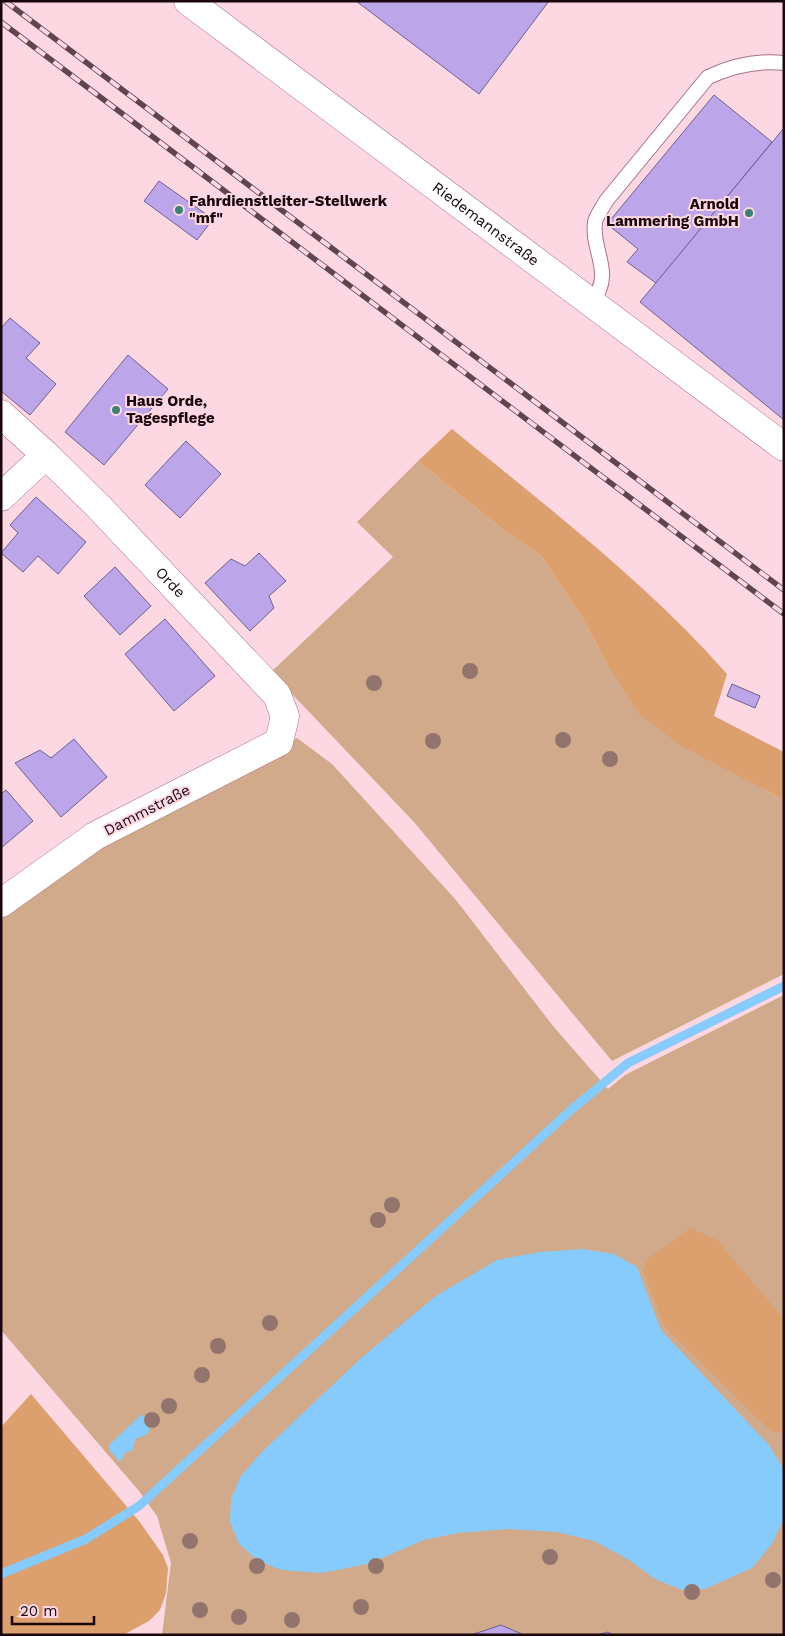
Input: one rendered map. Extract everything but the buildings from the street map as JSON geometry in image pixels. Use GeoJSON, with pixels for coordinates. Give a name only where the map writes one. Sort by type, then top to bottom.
{"type":"FeatureCollection","features":[{"type":"Feature","properties":{"kind":"street","name":"Riedemannstraße"},"geometry":{"type":"LineString","coordinates":[[188,1],[784,447]]}},
{"type":"Feature","properties":{"kind":"street","name":"Orde"},"geometry":{"type":"LineString","coordinates":[[1,414],[46,455],[277,695],[284,716]]}},
{"type":"Feature","properties":{"kind":"street"},"geometry":{"type":"LineString","coordinates":[[1,497],[46,455]]}},
{"type":"Feature","properties":{"kind":"street","name":"Dammstraße"},"geometry":{"type":"LineString","coordinates":[[1,904],[95,836],[278,742],[284,716]]}},
{"type":"Feature","properties":{"kind":"lane"},"geometry":{"type":"LineString","coordinates":[[592,302],[600,291],[603,276],[595,222],[606,201],[708,77],[724,69],[766,61],[784,63]]}},
{"type":"Feature","properties":{"kind":"shaded area"},"geometry":{"type":"Polygon","coordinates":[[[452,429],[559,516],[630,577],[664,608],[727,674],[714,716],[784,752],[784,800],[680,745],[638,713],[608,665],[580,614],[542,557],[496,524],[418,461],[452,429]]]}},
{"type":"Feature","properties":{"kind":"shaded area"},"geometry":{"type":"Polygon","coordinates":[[[418,461],[496,524],[542,557],[580,614],[608,665],[754,784],[784,800],[784,974],[612,1061],[414,822],[271,672],[393,557],[357,522],[418,461]]]}},
{"type":"Feature","properties":{"kind":"shaded area"},"geometry":{"type":"Polygon","coordinates":[[[297,738],[332,764],[456,900],[553,1026],[608,1089],[625,1075],[784,995],[784,1635],[162,1635],[171,1563],[157,1516],[139,1491],[1,1330],[1,919],[102,845],[297,738]]]}},
{"type":"Feature","properties":{"kind":"shaded area"},"geometry":{"type":"Polygon","coordinates":[[[690,1228],[717,1240],[784,1319],[784,1432],[772,1432],[665,1327],[643,1271],[648,1259],[690,1228]]]}},
{"type":"Feature","properties":{"kind":"shaded area"},"geometry":{"type":"Polygon","coordinates":[[[31,1394],[139,1521],[163,1555],[168,1568],[166,1593],[160,1610],[149,1621],[123,1635],[1,1635],[1,1427],[31,1394]]]}},
{"type":"Feature","properties":{"kind":"water"},"geometry":{"type":"Polygon","coordinates":[[[583,1249],[614,1254],[637,1267],[661,1330],[769,1445],[783,1468],[783,1521],[771,1545],[752,1568],[705,1589],[682,1590],[655,1579],[629,1560],[594,1541],[557,1532],[508,1529],[458,1533],[424,1540],[368,1564],[321,1573],[281,1570],[257,1560],[239,1544],[230,1522],[231,1500],[240,1477],[262,1452],[360,1359],[436,1296],[497,1260],[540,1252],[583,1249]]]}},
{"type":"Feature","properties":{"kind":"water"},"geometry":{"type":"Polygon","coordinates":[[[141,1415],[147,1417],[151,1425],[150,1430],[147,1434],[135,1440],[132,1451],[126,1452],[120,1462],[110,1451],[109,1445],[141,1415]]]}},
{"type":"Feature","properties":{"kind":"waterway"},"geometry":{"type":"LineString","coordinates":[[1,1574],[86,1539],[139,1506],[571,1110],[628,1063],[784,986]]}},
{"type":"Feature","properties":{"kind":"railway"},"geometry":{"type":"LineString","coordinates":[[5,1],[784,590]]}},
{"type":"Feature","properties":{"kind":"railway"},"geometry":{"type":"LineString","coordinates":[[1,22],[784,614]]}},
{"type":"Feature","properties":{"kind":"place","name":"Fahrdienstleiter-Stellwerk \"mf\""},"geometry":{"type":"Point","coordinates":[179,210]}},
{"type":"Feature","properties":{"kind":"place","name":"Arnold Lammering GmbH"},"geometry":{"type":"Point","coordinates":[749,213]}},
{"type":"Feature","properties":{"kind":"place","name":"Haus Orde, Tagespflege"},"geometry":{"type":"Point","coordinates":[116,410]}}]}
